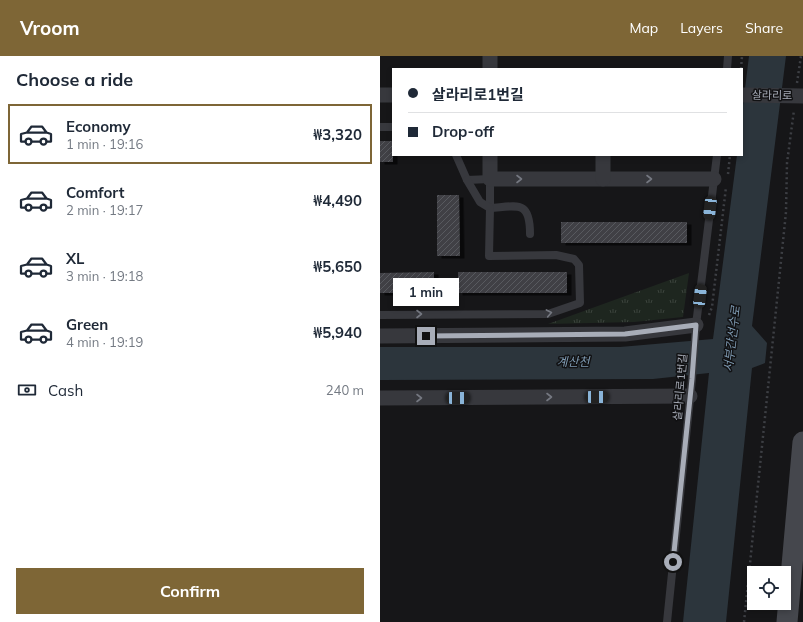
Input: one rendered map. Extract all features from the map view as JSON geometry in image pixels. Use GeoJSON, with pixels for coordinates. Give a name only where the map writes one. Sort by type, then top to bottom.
{"type":"FeatureCollection","features":[{"type":"Feature","properties":{"kind":"main road"},"geometry":{"type":"LineString","coordinates":[[787,622],[803,442]]}},
{"type":"Feature","properties":{"kind":"street"},"geometry":{"type":"LineString","coordinates":[[490,56],[490,68]]}},
{"type":"Feature","properties":{"kind":"street"},"geometry":{"type":"LineString","coordinates":[[380,95],[392,95]]}},
{"type":"Feature","properties":{"kind":"street","name":"살라리로"},"geometry":{"type":"LineString","coordinates":[[743,95],[796,96]]}},
{"type":"Feature","properties":{"kind":"street"},"geometry":{"type":"LineString","coordinates":[[490,156],[490,179],[723,181]]}},
{"type":"Feature","properties":{"kind":"street"},"geometry":{"type":"LineString","coordinates":[[602,179],[603,156]]}},
{"type":"Feature","properties":{"kind":"street"},"geometry":{"type":"LineString","coordinates":[[380,336],[625,334],[696,330]]}},
{"type":"Feature","properties":{"kind":"street"},"geometry":{"type":"LineString","coordinates":[[380,398],[690,396]]}},
{"type":"Feature","properties":{"kind":"lane"},"geometry":{"type":"LineString","coordinates":[[727,68],[728,56]]}},
{"type":"Feature","properties":{"kind":"lane"},"geometry":{"type":"LineString","coordinates":[[380,127],[392,127]]}},
{"type":"Feature","properties":{"kind":"lane"},"geometry":{"type":"LineString","coordinates":[[456,156],[467,180],[480,202],[490,208],[519,206],[526,211],[530,220],[530,234]]}},
{"type":"Feature","properties":{"kind":"lane","name":"살라리로1번길"},"geometry":{"type":"LineString","coordinates":[[667,622],[696,330],[723,181],[717,156]]}},
{"type":"Feature","properties":{"kind":"lane"},"geometry":{"type":"LineString","coordinates":[[380,315],[548,314],[580,303],[579,265],[574,259],[556,255],[489,256],[490,179],[467,180]]}},
{"type":"Feature","properties":{"kind":"path"},"geometry":{"type":"LineString","coordinates":[[741,68],[742,56]]}},
{"type":"Feature","properties":{"kind":"path"},"geometry":{"type":"LineString","coordinates":[[744,622],[786,212],[787,163],[801,56]]}},
{"type":"Feature","properties":{"kind":"path"},"geometry":{"type":"LineString","coordinates":[[696,330],[707,320],[712,307],[723,181],[730,156]]}},
{"type":"Feature","properties":{"kind":"green space"},"geometry":{"type":"Polygon","coordinates":[[[689,273],[683,317],[634,322],[548,324],[689,273]]]}},
{"type":"Feature","properties":{"kind":"water"},"geometry":{"type":"Polygon","coordinates":[[[749,56],[786,56],[752,326],[767,343],[765,363],[752,368],[726,622],[683,622],[709,373],[653,379],[380,380],[380,347],[620,347],[713,339],[737,156],[743,156],[743,105],[749,56]]]}},
{"type":"Feature","properties":{"kind":"building"},"geometry":{"type":"Polygon","coordinates":[[[380,141],[392,141],[393,162],[380,162],[380,141]]]}},
{"type":"Feature","properties":{"kind":"building"},"geometry":{"type":"Polygon","coordinates":[[[437,195],[459,195],[460,256],[437,256],[437,195]]]}},
{"type":"Feature","properties":{"kind":"building"},"geometry":{"type":"Polygon","coordinates":[[[561,222],[687,222],[687,243],[561,243],[561,222]]]}},
{"type":"Feature","properties":{"kind":"building"},"geometry":{"type":"Polygon","coordinates":[[[434,272],[434,293],[380,293],[380,273],[434,272]]]}},
{"type":"Feature","properties":{"kind":"building"},"geometry":{"type":"Polygon","coordinates":[[[458,272],[567,272],[567,293],[458,293],[458,272]]]}},
{"type":"Feature","properties":{"kind":"route"},"geometry":{"type":"LineString","coordinates":[[426,336],[625,334],[696,325],[692,379],[673,562]]}},
{"type":"Feature","properties":{"kind":"water label","name":"서부간선수로"},"geometry":{"type":"Point","coordinates":[732,339]}},
{"type":"Feature","properties":{"kind":"water label","name":"계산천"},"geometry":{"type":"Point","coordinates":[573,362]}}]}
